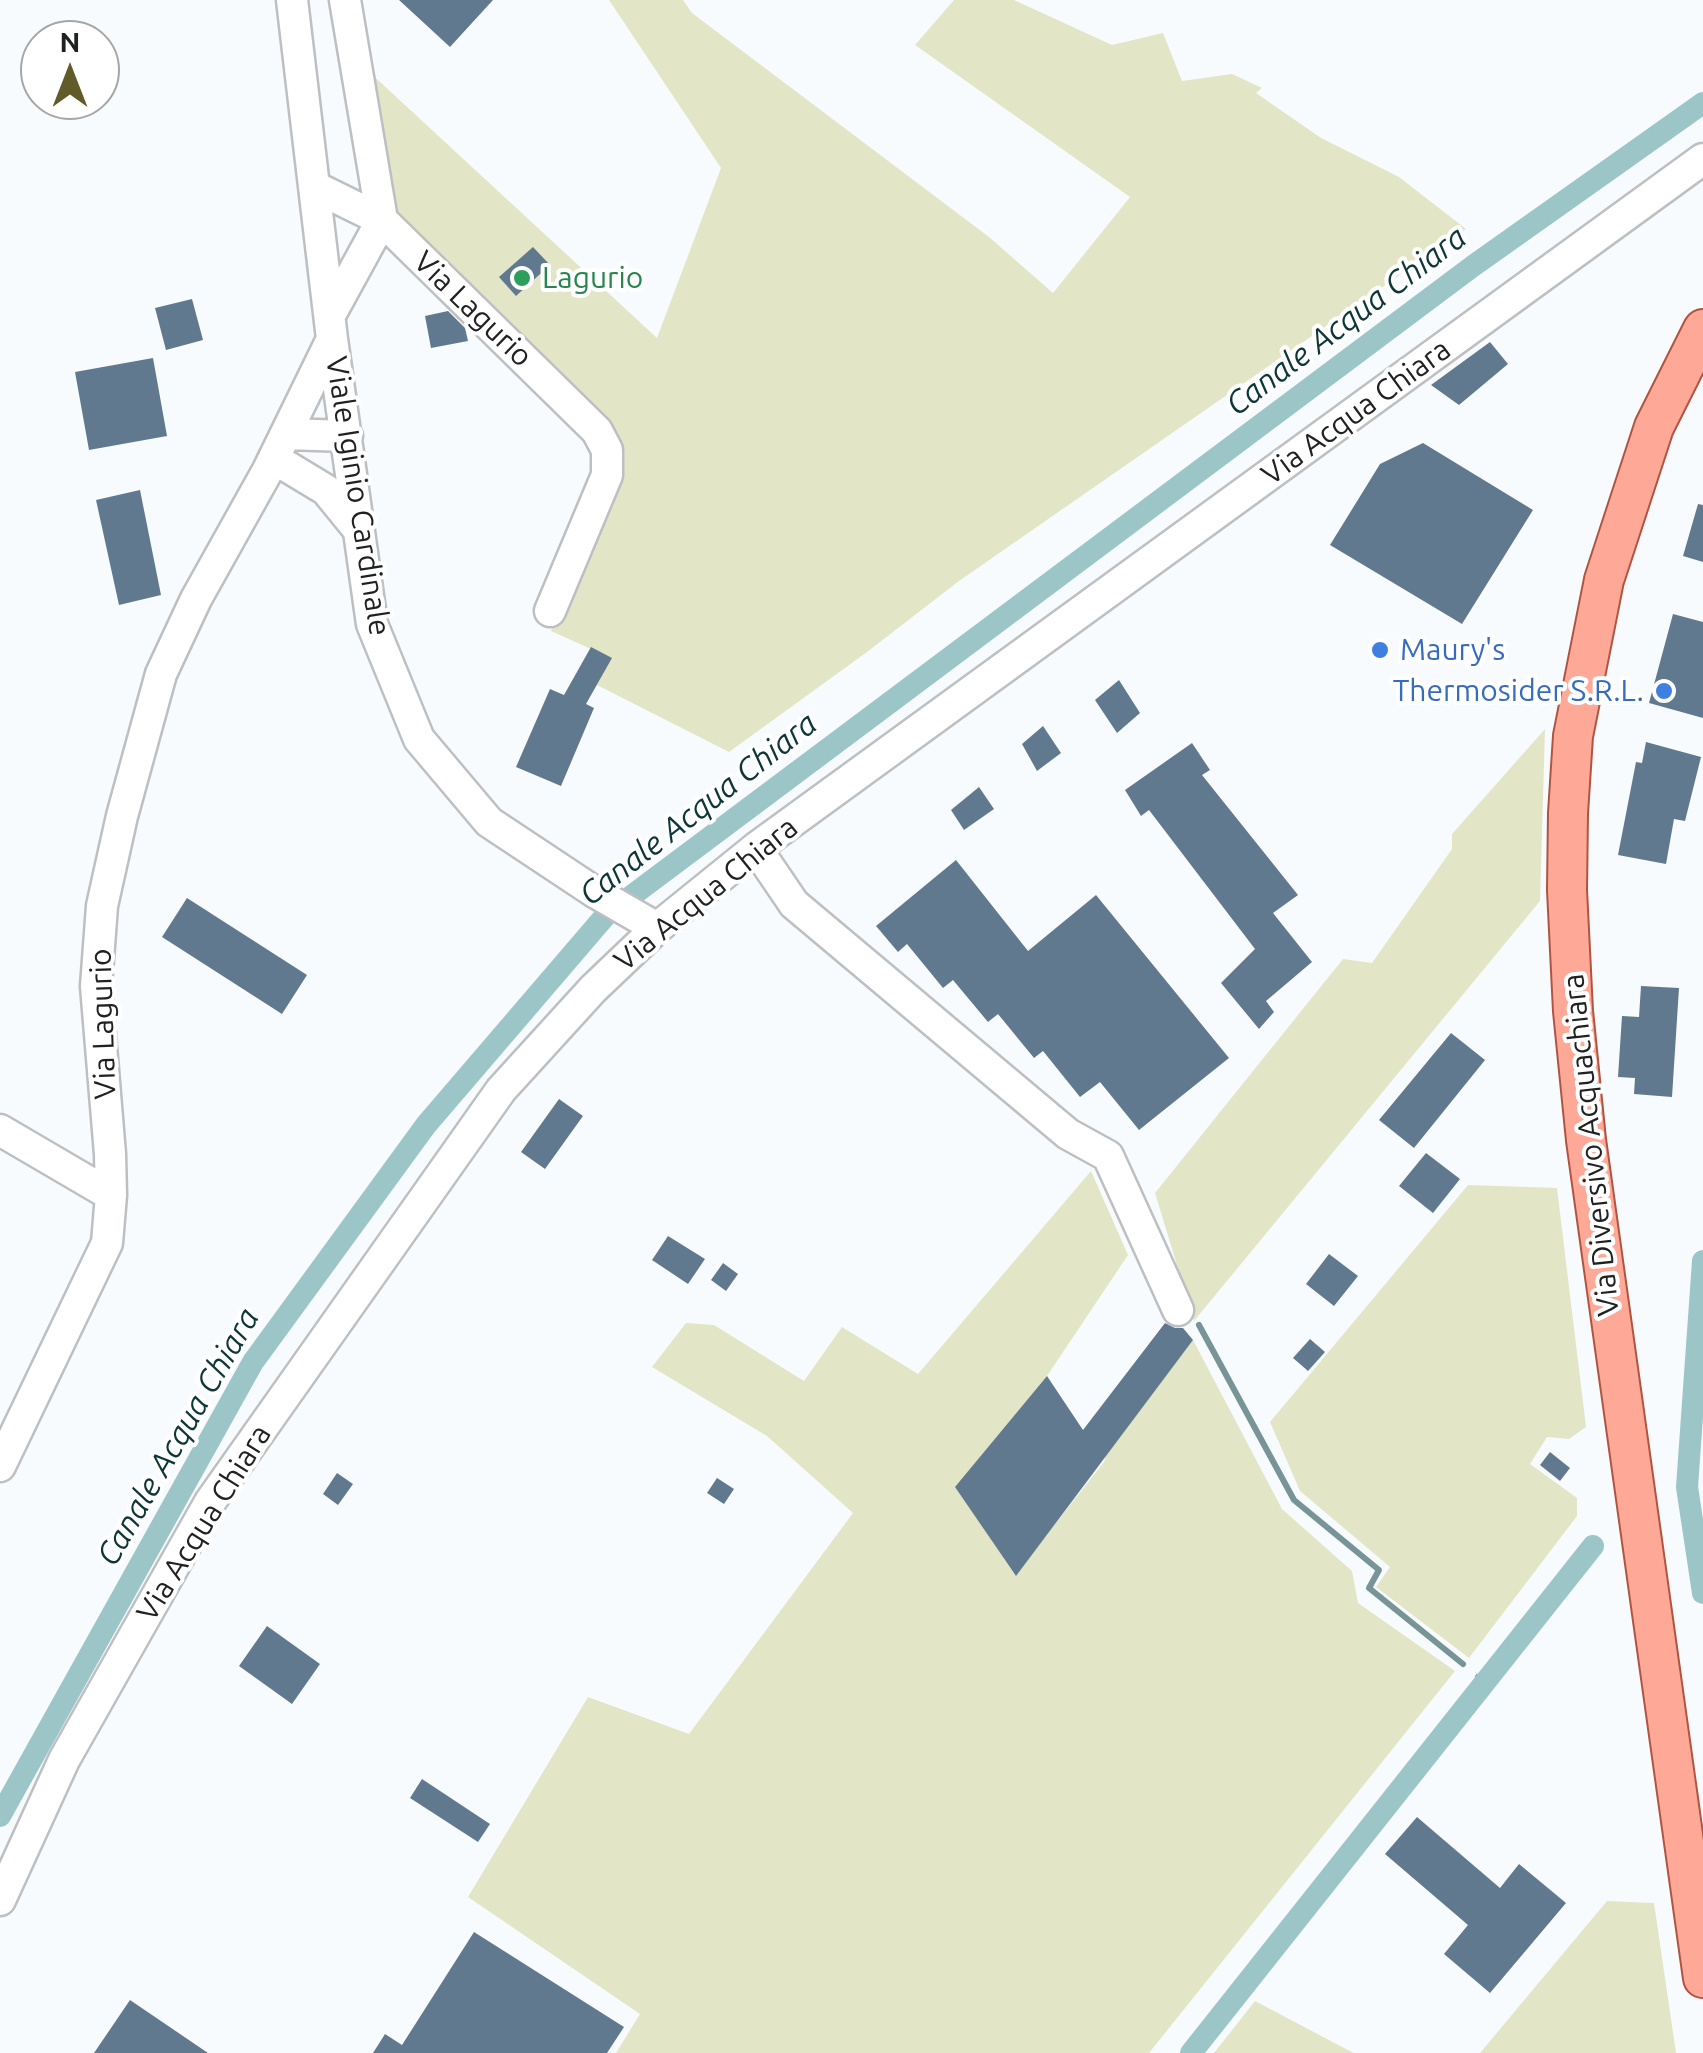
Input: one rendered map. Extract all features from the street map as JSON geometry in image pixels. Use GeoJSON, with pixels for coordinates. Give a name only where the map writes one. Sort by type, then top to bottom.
{"type":"FeatureCollection","features":[{"type":"Feature","properties":{"kind":"main road","name":"Via Diversivo Acquachiara"},"geometry":{"type":"LineString","coordinates":[[1703,329],[1654,427],[1604,580],[1573,736],[1567,890],[1572,1011],[1586,1140],[1703,1978]]}},
{"type":"Feature","properties":{"kind":"street","name":"Viale Iginio Cardinale"},"geometry":{"type":"LineString","coordinates":[[292,0],[372,624],[419,739],[489,822],[592,891],[648,923]]}},
{"type":"Feature","properties":{"kind":"street"},"geometry":{"type":"LineString","coordinates":[[344,0],[376,232]]}},
{"type":"Feature","properties":{"kind":"street","name":"Via Acqua Chiara"},"geometry":{"type":"LineString","coordinates":[[0,1900],[64,1760],[210,1502],[501,1090],[648,923],[1703,159]]}},
{"type":"Feature","properties":{"kind":"street","name":"Via Lagurio"},"geometry":{"type":"LineString","coordinates":[[315,186],[353,208],[597,431],[607,450],[606,475],[550,611]]}},
{"type":"Feature","properties":{"kind":"street"},"geometry":{"type":"LineString","coordinates":[[321,235],[353,208]]}},
{"type":"Feature","properties":{"kind":"street","name":"Via Lagurio"},"geometry":{"type":"LineString","coordinates":[[321,235],[376,232]]}},
{"type":"Feature","properties":{"kind":"street","name":"Via Lagurio"},"geometry":{"type":"LineString","coordinates":[[0,1466],[107,1244],[112,1195],[96,986],[102,906],[122,816],[162,674],[196,598],[278,468],[286,434],[376,232]]}},
{"type":"Feature","properties":{"kind":"street"},"geometry":{"type":"LineString","coordinates":[[286,434],[348,446]]}},
{"type":"Feature","properties":{"kind":"street"},"geometry":{"type":"LineString","coordinates":[[278,468],[348,446]]}},
{"type":"Feature","properties":{"kind":"street"},"geometry":{"type":"LineString","coordinates":[[278,468],[326,490],[357,528]]}},
{"type":"Feature","properties":{"kind":"street"},"geometry":{"type":"LineString","coordinates":[[756,848],[794,904],[1068,1134],[1108,1156],[1178,1310]]}},
{"type":"Feature","properties":{"kind":"street"},"geometry":{"type":"LineString","coordinates":[[0,1130],[112,1195]]}},
{"type":"Feature","properties":{"kind":"green space"},"geometry":{"type":"Polygon","coordinates":[[[609,0],[683,0],[692,13],[989,237],[1053,293],[1130,197],[915,45],[954,0],[1014,0],[1112,45],[1163,33],[1182,81],[1232,74],[1262,88],[1256,93],[1321,138],[1399,177],[1466,229],[959,581],[729,752],[597,685],[611,658],[551,631],[620,464],[392,218],[366,69],[657,338],[721,168],[609,0]]]}},
{"type":"Feature","properties":{"kind":"green space"},"geometry":{"type":"Polygon","coordinates":[[[1545,729],[1540,901],[1194,1321],[1155,1193],[1343,959],[1372,963],[1452,849],[1452,834],[1545,729]]]}},
{"type":"Feature","properties":{"kind":"green space"},"geometry":{"type":"Polygon","coordinates":[[[1091,1171],[1128,1255],[1047,1376],[956,1487],[1015,1575],[1193,1340],[1282,1509],[1352,1571],[1358,1603],[1455,1671],[1149,2053],[616,2053],[640,2014],[468,1897],[588,1697],[689,1734],[853,1513],[767,1436],[652,1367],[686,1323],[714,1325],[804,1381],[842,1327],[918,1374],[1091,1171]]]}},
{"type":"Feature","properties":{"kind":"green space"},"geometry":{"type":"Polygon","coordinates":[[[1468,1185],[1557,1188],[1586,1427],[1569,1439],[1547,1437],[1530,1464],[1577,1498],[1577,1516],[1469,1658],[1376,1587],[1390,1567],[1300,1491],[1270,1422],[1468,1185]]]}},
{"type":"Feature","properties":{"kind":"green space"},"geometry":{"type":"Polygon","coordinates":[[[1607,1901],[1654,1903],[1676,2053],[1480,2053],[1607,1901]]]}},
{"type":"Feature","properties":{"kind":"green space"},"geometry":{"type":"Polygon","coordinates":[[[1255,2001],[1346,2049],[1354,2053],[1214,2053],[1255,2001]]]}},
{"type":"Feature","properties":{"kind":"building"},"geometry":{"type":"Polygon","coordinates":[[[399,0],[493,0],[450,47],[399,0]]]}},
{"type":"Feature","properties":{"kind":"building"},"geometry":{"type":"Polygon","coordinates":[[[533,247],[550,265],[516,296],[499,277],[533,247]]]}},
{"type":"Feature","properties":{"kind":"building"},"geometry":{"type":"Polygon","coordinates":[[[192,299],[203,340],[166,350],[155,308],[192,299]]]}},
{"type":"Feature","properties":{"kind":"building"},"geometry":{"type":"Polygon","coordinates":[[[448,311],[465,328],[468,341],[431,348],[425,316],[448,311]]]}},
{"type":"Feature","properties":{"kind":"building"},"geometry":{"type":"Polygon","coordinates":[[[1490,342],[1508,364],[1459,405],[1431,385],[1490,342]]]}},
{"type":"Feature","properties":{"kind":"building"},"geometry":{"type":"Polygon","coordinates":[[[153,358],[167,436],[89,450],[75,372],[153,358]]]}},
{"type":"Feature","properties":{"kind":"building"},"geometry":{"type":"Polygon","coordinates":[[[1423,443],[1533,510],[1462,624],[1330,545],[1380,464],[1423,443]]]}},
{"type":"Feature","properties":{"kind":"building"},"geometry":{"type":"Polygon","coordinates":[[[140,490],[161,595],[119,605],[96,500],[140,490]]]}},
{"type":"Feature","properties":{"kind":"building"},"geometry":{"type":"Polygon","coordinates":[[[1698,504],[1703,505],[1703,562],[1683,556],[1698,504]]]}},
{"type":"Feature","properties":{"kind":"building"},"geometry":{"type":"Polygon","coordinates":[[[1673,614],[1703,622],[1703,718],[1649,703],[1673,614]]]}},
{"type":"Feature","properties":{"kind":"building"},"geometry":{"type":"Polygon","coordinates":[[[591,647],[612,658],[586,704],[594,708],[561,786],[516,767],[550,689],[564,695],[591,647]]]}},
{"type":"Feature","properties":{"kind":"building"},"geometry":{"type":"Polygon","coordinates":[[[1119,680],[1140,713],[1117,733],[1095,700],[1119,680]]]}},
{"type":"Feature","properties":{"kind":"building"},"geometry":{"type":"Polygon","coordinates":[[[1043,726],[1061,753],[1037,771],[1022,744],[1043,726]]]}},
{"type":"Feature","properties":{"kind":"building"},"geometry":{"type":"Polygon","coordinates":[[[1646,742],[1701,757],[1685,821],[1674,819],[1666,864],[1618,855],[1636,762],[1642,763],[1646,742]]]}},
{"type":"Feature","properties":{"kind":"building"},"geometry":{"type":"Polygon","coordinates":[[[1192,743],[1210,770],[1202,775],[1298,895],[1273,913],[1312,962],[1266,1001],[1274,1012],[1259,1029],[1221,983],[1255,949],[1149,810],[1141,816],[1125,790],[1192,743]]]}},
{"type":"Feature","properties":{"kind":"building"},"geometry":{"type":"Polygon","coordinates":[[[979,787],[994,809],[964,830],[951,810],[979,787]]]}},
{"type":"Feature","properties":{"kind":"building"},"geometry":{"type":"Polygon","coordinates":[[[956,860],[1028,951],[1096,895],[1229,1058],[1139,1130],[1100,1082],[1080,1097],[1043,1051],[1034,1058],[998,1014],[988,1022],[953,980],[943,988],[907,944],[898,952],[876,926],[956,860]]]}},
{"type":"Feature","properties":{"kind":"building"},"geometry":{"type":"Polygon","coordinates":[[[187,898],[307,975],[282,1014],[162,937],[187,898]]]}},
{"type":"Feature","properties":{"kind":"building"},"geometry":{"type":"Polygon","coordinates":[[[1641,986],[1679,988],[1672,1097],[1634,1094],[1635,1078],[1618,1077],[1622,1016],[1639,1017],[1641,986]]]}},
{"type":"Feature","properties":{"kind":"building"},"geometry":{"type":"Polygon","coordinates":[[[1451,1033],[1485,1060],[1414,1148],[1379,1120],[1451,1033]]]}},
{"type":"Feature","properties":{"kind":"building"},"geometry":{"type":"Polygon","coordinates":[[[559,1099],[583,1116],[545,1169],[521,1152],[559,1099]]]}},
{"type":"Feature","properties":{"kind":"building"},"geometry":{"type":"Polygon","coordinates":[[[1426,1153],[1460,1179],[1433,1213],[1399,1186],[1426,1153]]]}},
{"type":"Feature","properties":{"kind":"building"},"geometry":{"type":"Polygon","coordinates":[[[668,1236],[705,1259],[688,1284],[652,1260],[668,1236]]]}},
{"type":"Feature","properties":{"kind":"building"},"geometry":{"type":"Polygon","coordinates":[[[1329,1254],[1358,1276],[1334,1306],[1306,1284],[1329,1254]]]}},
{"type":"Feature","properties":{"kind":"building"},"geometry":{"type":"Polygon","coordinates":[[[723,1263],[738,1274],[726,1291],[711,1280],[723,1263]]]}},
{"type":"Feature","properties":{"kind":"building"},"geometry":{"type":"Polygon","coordinates":[[[1165,1323],[1183,1328],[1193,1340],[1016,1576],[955,1487],[1047,1376],[1083,1430],[1165,1323]]]}},
{"type":"Feature","properties":{"kind":"building"},"geometry":{"type":"Polygon","coordinates":[[[1310,1339],[1325,1352],[1308,1371],[1293,1358],[1310,1339]]]}},
{"type":"Feature","properties":{"kind":"building"},"geometry":{"type":"Polygon","coordinates":[[[1550,1452],[1570,1468],[1560,1481],[1540,1465],[1550,1452]]]}},
{"type":"Feature","properties":{"kind":"building"},"geometry":{"type":"Polygon","coordinates":[[[337,1473],[353,1484],[338,1505],[323,1494],[337,1473]]]}},
{"type":"Feature","properties":{"kind":"building"},"geometry":{"type":"Polygon","coordinates":[[[717,1478],[734,1489],[724,1504],[707,1493],[717,1478]]]}},
{"type":"Feature","properties":{"kind":"building"},"geometry":{"type":"Polygon","coordinates":[[[267,1626],[320,1664],[292,1704],[239,1666],[267,1626]]]}},
{"type":"Feature","properties":{"kind":"building"},"geometry":{"type":"Polygon","coordinates":[[[422,1779],[490,1824],[478,1842],[410,1798],[422,1779]]]}},
{"type":"Feature","properties":{"kind":"building"},"geometry":{"type":"Polygon","coordinates":[[[1417,1817],[1500,1888],[1519,1864],[1566,1903],[1490,1993],[1444,1954],[1468,1925],[1385,1854],[1417,1817]]]}},
{"type":"Feature","properties":{"kind":"building"},"geometry":{"type":"Polygon","coordinates":[[[474,1932],[624,2027],[607,2053],[373,2053],[385,2034],[402,2045],[474,1932]]]}},
{"type":"Feature","properties":{"kind":"building"},"geometry":{"type":"Polygon","coordinates":[[[130,2000],[208,2053],[94,2053],[130,2000]]]}},
{"type":"Feature","properties":{"kind":"waterway","name":"Canale Acqua Chiara"},"geometry":{"type":"LineString","coordinates":[[0,1816],[253,1362],[426,1125],[606,915],[1473,266],[1703,103]]}},
{"type":"Feature","properties":{"kind":"waterway"},"geometry":{"type":"LineString","coordinates":[[1703,1261],[1687,1487],[1703,1593]]}},
{"type":"Feature","properties":{"kind":"waterway"},"geometry":{"type":"LineString","coordinates":[[1199,1325],[1294,1500],[1379,1570],[1369,1588],[1463,1664]]}},
{"type":"Feature","properties":{"kind":"waterway"},"geometry":{"type":"LineString","coordinates":[[1191,2053],[1593,1546]]}},
{"type":"Feature","properties":{"kind":"waterway"},"geometry":{"type":"LineString","coordinates":[[1478,1677],[1485,1682]]}},
{"type":"Feature","properties":{"kind":"place","name":"Lagurio"},"geometry":{"type":"Point","coordinates":[522,278]}},
{"type":"Feature","properties":{"kind":"place","name":"Maury's"},"geometry":{"type":"Point","coordinates":[1380,650]}},
{"type":"Feature","properties":{"kind":"place","name":"Thermosider S.R.L."},"geometry":{"type":"Point","coordinates":[1664,691]}}]}
